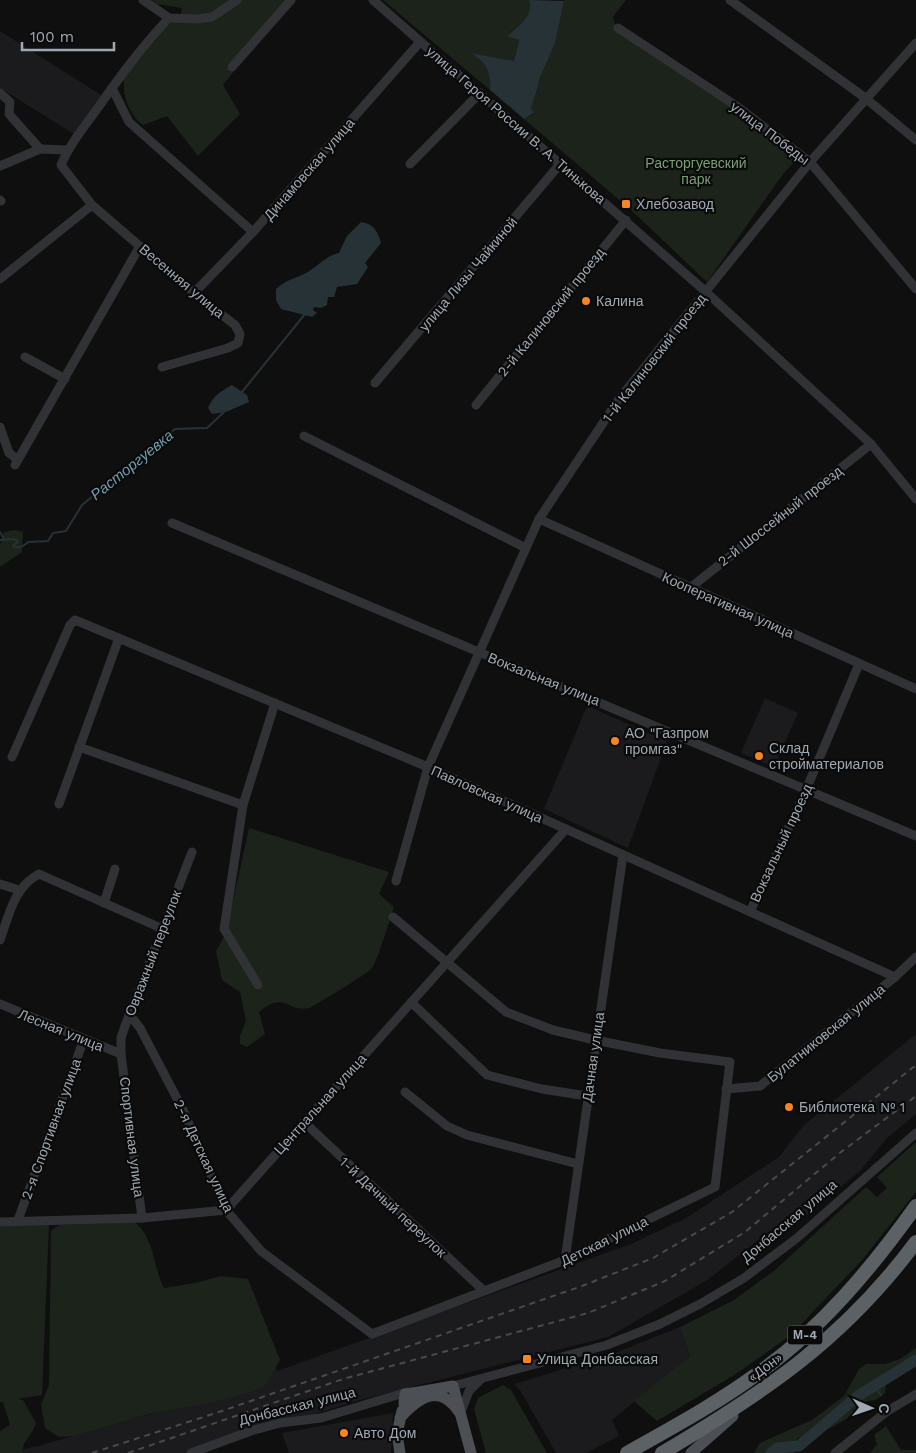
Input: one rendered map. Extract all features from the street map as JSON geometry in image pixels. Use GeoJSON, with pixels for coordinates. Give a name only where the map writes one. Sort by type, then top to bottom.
{"type":"FeatureCollection","features":[{"type":"Feature","properties":{"kind":"highway","name":"«Дон»"},"geometry":{"type":"LineString","coordinates":[[627,1453],[712,1404],[781,1356],[881,1256],[916,1206]]}},
{"type":"Feature","properties":{"kind":"highway","name":"«Дон»"},"geometry":{"type":"LineString","coordinates":[[662,1453],[764,1390],[833,1336],[868,1301],[916,1242]]}},
{"type":"Feature","properties":{"kind":"main road"},"geometry":{"type":"LineString","coordinates":[[400,1453],[397,1434],[400,1418],[409,1399],[432,1395],[449,1387],[461,1415],[471,1453]]}},
{"type":"Feature","properties":{"kind":"main road","name":"Донбасская улица"},"geometry":{"type":"LineString","coordinates":[[409,1399],[449,1387]]}},
{"type":"Feature","properties":{"kind":"main road"},"geometry":{"type":"LineString","coordinates":[[691,1453],[764,1390]]}},
{"type":"Feature","properties":{"kind":"main road"},"geometry":{"type":"LineString","coordinates":[[432,1395],[446,1397],[461,1415]]}},
{"type":"Feature","properties":{"kind":"street"},"geometry":{"type":"LineString","coordinates":[[143,0],[169,18],[198,19],[212,17],[237,0]]}},
{"type":"Feature","properties":{"kind":"street"},"geometry":{"type":"LineString","coordinates":[[232,67],[291,0]]}},
{"type":"Feature","properties":{"kind":"street","name":"улица Героя России В. А. Тинькова"},"geometry":{"type":"LineString","coordinates":[[373,0],[705,291],[871,444],[916,500]]}},
{"type":"Feature","properties":{"kind":"street"},"geometry":{"type":"LineString","coordinates":[[730,0],[867,100],[916,140]]}},
{"type":"Feature","properties":{"kind":"street"},"geometry":{"type":"LineString","coordinates":[[0,166],[40,149],[67,150],[153,34],[169,18]]}},
{"type":"Feature","properties":{"kind":"street","name":"улица Победы"},"geometry":{"type":"LineString","coordinates":[[618,28],[738,107],[810,162],[916,289]]}},
{"type":"Feature","properties":{"kind":"street","name":"Динамовская улица"},"geometry":{"type":"LineString","coordinates":[[194,293],[253,232],[420,42]]}},
{"type":"Feature","properties":{"kind":"street","name":"1-й Калиновский проезд"},"geometry":{"type":"LineString","coordinates":[[396,881],[428,767],[481,653],[539,519],[619,399],[810,162],[916,43]]}},
{"type":"Feature","properties":{"kind":"street"},"geometry":{"type":"LineString","coordinates":[[112,88],[129,122],[253,232]]}},
{"type":"Feature","properties":{"kind":"street"},"geometry":{"type":"LineString","coordinates":[[0,93],[10,102],[9,114],[40,149]]}},
{"type":"Feature","properties":{"kind":"street"},"geometry":{"type":"LineString","coordinates":[[410,164],[480,93]]}},
{"type":"Feature","properties":{"kind":"street","name":"Весенняя улица"},"geometry":{"type":"LineString","coordinates":[[67,150],[61,164],[92,205],[194,293],[235,325],[240,334],[238,342],[228,348],[162,367]]}},
{"type":"Feature","properties":{"kind":"street","name":"улица Лизы Чайкиной"},"geometry":{"type":"LineString","coordinates":[[375,383],[560,164]]}},
{"type":"Feature","properties":{"kind":"street"},"geometry":{"type":"LineString","coordinates":[[0,279],[92,205]]}},
{"type":"Feature","properties":{"kind":"street","name":"2-й Калиновский проезд"},"geometry":{"type":"LineString","coordinates":[[476,405],[626,220]]}},
{"type":"Feature","properties":{"kind":"street"},"geometry":{"type":"LineString","coordinates":[[0,427],[9,453],[16,462],[140,246]]}},
{"type":"Feature","properties":{"kind":"street"},"geometry":{"type":"LineString","coordinates":[[26,357],[65,379]]}},
{"type":"Feature","properties":{"kind":"street"},"geometry":{"type":"LineString","coordinates":[[304,436],[526,548]]}},
{"type":"Feature","properties":{"kind":"street","name":"2-й Шоссейный проезд"},"geometry":{"type":"LineString","coordinates":[[690,588],[871,444]]}},
{"type":"Feature","properties":{"kind":"street","name":"Кооперативная улица"},"geometry":{"type":"LineString","coordinates":[[539,519],[916,690]]}},
{"type":"Feature","properties":{"kind":"street","name":"Вокзальная улица"},"geometry":{"type":"LineString","coordinates":[[172,523],[916,836]]}},
{"type":"Feature","properties":{"kind":"street","name":"Павловская улица"},"geometry":{"type":"LineString","coordinates":[[12,757],[70,625],[75,620],[428,767],[896,977]]}},
{"type":"Feature","properties":{"kind":"street"},"geometry":{"type":"LineString","coordinates":[[59,804],[119,638]]}},
{"type":"Feature","properties":{"kind":"street","name":"Вокзальный проезд"},"geometry":{"type":"LineString","coordinates":[[750,912],[806,790],[860,664]]}},
{"type":"Feature","properties":{"kind":"street"},"geometry":{"type":"LineString","coordinates":[[258,986],[224,929],[243,805],[275,703]]}},
{"type":"Feature","properties":{"kind":"street"},"geometry":{"type":"LineString","coordinates":[[79,747],[243,805]]}},
{"type":"Feature","properties":{"kind":"street","name":"Центральная улица"},"geometry":{"type":"LineString","coordinates":[[226,1210],[566,829]]}},
{"type":"Feature","properties":{"kind":"street","name":"Овражный переулок"},"geometry":{"type":"LineString","coordinates":[[121,1055],[121,1038],[192,852]]}},
{"type":"Feature","properties":{"kind":"street","name":"Дачная улица"},"geometry":{"type":"LineString","coordinates":[[566,1260],[587,1096],[623,854]]}},
{"type":"Feature","properties":{"kind":"street"},"geometry":{"type":"LineString","coordinates":[[104,903],[116,869]]}},
{"type":"Feature","properties":{"kind":"street"},"geometry":{"type":"LineString","coordinates":[[0,940],[19,890],[26,881],[39,874],[163,929]]}},
{"type":"Feature","properties":{"kind":"street"},"geometry":{"type":"LineString","coordinates":[[0,884],[19,890]]}},
{"type":"Feature","properties":{"kind":"street"},"geometry":{"type":"LineString","coordinates":[[393,917],[506,1012],[553,1030],[595,1040]]}},
{"type":"Feature","properties":{"kind":"street","name":"Булатниковская улица"},"geometry":{"type":"LineString","coordinates":[[726,1089],[760,1086],[896,977],[914,959]]}},
{"type":"Feature","properties":{"kind":"street"},"geometry":{"type":"LineString","coordinates":[[411,1002],[487,1075],[542,1090],[587,1096]]}},
{"type":"Feature","properties":{"kind":"street","name":"Лесная улица"},"geometry":{"type":"LineString","coordinates":[[0,1004],[121,1055]]}},
{"type":"Feature","properties":{"kind":"street","name":"2-я Детская улица"},"geometry":{"type":"LineString","coordinates":[[130,1014],[140,1028],[184,1110],[226,1210],[261,1250],[372,1334]]}},
{"type":"Feature","properties":{"kind":"street","name":"2-я Спортивная улица"},"geometry":{"type":"LineString","coordinates":[[18,1220],[84,1039]]}},
{"type":"Feature","properties":{"kind":"street","name":"Детская улица"},"geometry":{"type":"LineString","coordinates":[[372,1334],[566,1260],[715,1187],[730,1062],[660,1053],[595,1040]]}},
{"type":"Feature","properties":{"kind":"street","name":"Спортивная улица"},"geometry":{"type":"LineString","coordinates":[[121,1055],[142,1218]]}},
{"type":"Feature","properties":{"kind":"street"},"geometry":{"type":"LineString","coordinates":[[405,1092],[447,1126],[467,1136],[578,1164]]}},
{"type":"Feature","properties":{"kind":"street","name":"1-й Дачный переулок"},"geometry":{"type":"LineString","coordinates":[[304,1122],[484,1291]]}},
{"type":"Feature","properties":{"kind":"street","name":"Донбасская улица"},"geometry":{"type":"LineString","coordinates":[[449,1387],[607,1345],[660,1324],[700,1304],[749,1274],[797,1238],[916,1133]]}},
{"type":"Feature","properties":{"kind":"street"},"geometry":{"type":"LineString","coordinates":[[0,1222],[142,1218],[226,1210]]}},
{"type":"Feature","properties":{"kind":"street"},"geometry":{"type":"LineString","coordinates":[[461,1415],[463,1402],[469,1391],[481,1379]]}},
{"type":"Feature","properties":{"kind":"street"},"geometry":{"type":"LineString","coordinates":[[835,1453],[886,1412],[916,1394]]}},
{"type":"Feature","properties":{"kind":"street","name":"Донбасская улица"},"geometry":{"type":"LineString","coordinates":[[192,1453],[251,1431],[280,1423],[321,1418],[382,1400],[409,1399]]}},
{"type":"Feature","properties":{"kind":"shaded area"},"geometry":{"type":"Polygon","coordinates":[[[529,0],[564,1],[555,43],[539,80],[531,108],[534,113],[524,119],[490,90],[490,78],[487,68],[471,53],[514,61],[519,40],[507,36],[527,16],[530,6],[529,0]]]}},
{"type":"Feature","properties":{"kind":"shaded area"},"geometry":{"type":"Polygon","coordinates":[[[0,31],[101,95],[74,134],[0,88],[0,31]]]}},
{"type":"Feature","properties":{"kind":"shaded area"},"geometry":{"type":"Polygon","coordinates":[[[361,222],[375,229],[381,243],[365,263],[368,267],[357,284],[337,287],[334,297],[328,297],[327,305],[321,308],[314,307],[313,310],[317,313],[312,317],[281,309],[276,300],[276,289],[287,281],[308,272],[330,256],[339,253],[347,236],[361,222]]]}},
{"type":"Feature","properties":{"kind":"shaded area"},"geometry":{"type":"Polygon","coordinates":[[[232,385],[247,395],[249,402],[226,412],[212,414],[208,408],[212,400],[232,385]]]}},
{"type":"Feature","properties":{"kind":"shaded area"},"geometry":{"type":"Polygon","coordinates":[[[765,698],[798,713],[774,767],[741,753],[765,698]]]}},
{"type":"Feature","properties":{"kind":"shaded area"},"geometry":{"type":"Polygon","coordinates":[[[587,706],[667,741],[628,848],[544,809],[587,706]]]}},
{"type":"Feature","properties":{"kind":"shaded area"},"geometry":{"type":"Polygon","coordinates":[[[916,1034],[916,1114],[886,1139],[861,1170],[807,1215],[801,1207],[706,1281],[608,1337],[360,1400],[188,1453],[7,1453],[42,1445],[156,1412],[273,1365],[277,1371],[631,1244],[686,1218],[779,1157],[803,1126],[916,1034]]]}},
{"type":"Feature","properties":{"kind":"shaded area"},"geometry":{"type":"Polygon","coordinates":[[[680,1327],[690,1356],[612,1420],[619,1436],[586,1453],[556,1453],[520,1390],[514,1384],[612,1354],[680,1327]]]}},
{"type":"Feature","properties":{"kind":"shaded area"},"geometry":{"type":"Polygon","coordinates":[[[393,1413],[391,1453],[289,1453],[282,1433],[393,1413]]]}},
{"type":"Feature","properties":{"kind":"green space"},"geometry":{"type":"Polygon","coordinates":[[[152,0],[290,0],[223,85],[240,114],[198,156],[167,116],[143,125],[137,120],[126,100],[124,81],[127,62],[144,44],[180,17],[182,8],[157,4],[152,0]]]}},
{"type":"Feature","properties":{"kind":"green space"},"geometry":{"type":"Polygon","coordinates":[[[383,0],[529,0],[530,6],[524,20],[507,35],[519,40],[514,61],[472,54],[487,69],[490,79],[490,90],[383,0]]]}},
{"type":"Feature","properties":{"kind":"green space","name":"Расторгуевский парк"},"geometry":{"type":"Polygon","coordinates":[[[564,0],[626,0],[613,17],[616,28],[759,125],[798,158],[783,174],[707,282],[631,210],[524,119],[534,114],[531,108],[539,80],[554,44],[564,0]]]}},
{"type":"Feature","properties":{"kind":"green space"},"geometry":{"type":"Polygon","coordinates":[[[14,530],[23,532],[22,552],[0,567],[0,545],[4,532],[14,530]]]}},
{"type":"Feature","properties":{"kind":"green space"},"geometry":{"type":"Polygon","coordinates":[[[249,828],[389,872],[379,894],[394,907],[380,950],[371,969],[309,1008],[296,1008],[281,1002],[268,1006],[259,1012],[265,1034],[247,1047],[240,1044],[240,1036],[246,1021],[240,992],[222,980],[216,951],[226,933],[249,828]]]}},
{"type":"Feature","properties":{"kind":"green space"},"geometry":{"type":"Polygon","coordinates":[[[916,1142],[916,1192],[863,1259],[791,1335],[736,1374],[657,1421],[634,1401],[690,1356],[680,1327],[734,1300],[775,1270],[866,1187],[877,1197],[887,1188],[877,1177],[916,1142]]]}},
{"type":"Feature","properties":{"kind":"green space"},"geometry":{"type":"Polygon","coordinates":[[[135,1222],[147,1237],[164,1288],[221,1276],[248,1279],[280,1360],[265,1386],[250,1392],[214,1402],[152,1413],[74,1436],[59,1437],[45,1428],[41,1405],[49,1385],[51,1231],[59,1225],[135,1222]]]}},
{"type":"Feature","properties":{"kind":"green space"},"geometry":{"type":"Polygon","coordinates":[[[0,1225],[49,1225],[42,1395],[17,1399],[23,1400],[36,1423],[24,1444],[22,1453],[0,1453],[0,1431],[10,1425],[3,1402],[0,1402],[0,1225]]]}},
{"type":"Feature","properties":{"kind":"green space"},"geometry":{"type":"Polygon","coordinates":[[[916,1348],[916,1366],[886,1384],[885,1393],[876,1400],[867,1401],[850,1417],[826,1430],[798,1438],[792,1450],[794,1453],[754,1453],[760,1443],[812,1420],[844,1396],[859,1369],[866,1364],[885,1364],[900,1359],[916,1348]]]}},
{"type":"Feature","properties":{"kind":"green space"},"geometry":{"type":"Polygon","coordinates":[[[503,1385],[511,1390],[547,1453],[486,1453],[474,1409],[478,1398],[503,1385]]]}},
{"type":"Feature","properties":{"kind":"green space"},"geometry":{"type":"Polygon","coordinates":[[[886,1426],[901,1450],[916,1450],[916,1453],[870,1453],[877,1444],[874,1435],[886,1426]]]}},
{"type":"Feature","properties":{"kind":"waterway","name":"Расторгуевка"},"geometry":{"type":"LineString","coordinates":[[242,392],[305,314]]}},
{"type":"Feature","properties":{"kind":"waterway","name":"Расторгуевка"},"geometry":{"type":"LineString","coordinates":[[0,540],[13,539],[18,541],[13,546],[19,547],[28,542],[48,541],[53,533],[66,531],[82,505],[175,429],[207,428],[224,412]]}},
{"type":"Feature","properties":{"kind":"waterway"},"geometry":{"type":"LineString","coordinates":[[0,532],[4,539]]}},
{"type":"Feature","properties":{"kind":"waterway"},"geometry":{"type":"LineString","coordinates":[[771,1453],[777,1448],[799,1446],[858,1396],[916,1360]]}},
{"type":"Feature","properties":{"kind":"waterway"},"geometry":{"type":"LineString","coordinates":[[874,1386],[881,1395]]}},
{"type":"Feature","properties":{"kind":"railway"},"geometry":{"type":"LineString","coordinates":[[92,1453],[222,1411],[582,1286],[653,1258],[732,1212],[916,1065]]}},
{"type":"Feature","properties":{"kind":"railway"},"geometry":{"type":"LineString","coordinates":[[128,1453],[343,1379],[588,1313],[665,1281],[745,1232],[841,1152],[916,1096]]}},
{"type":"Feature","properties":{"kind":"place","name":"Хлебозавод"},"geometry":{"type":"Point","coordinates":[626,204]}},
{"type":"Feature","properties":{"kind":"place","name":"Калина"},"geometry":{"type":"Point","coordinates":[586,301]}},
{"type":"Feature","properties":{"kind":"place","name":"АО \"Газпром промгаз\""},"geometry":{"type":"Point","coordinates":[615,741]}},
{"type":"Feature","properties":{"kind":"place","name":"Склад стройматериалов"},"geometry":{"type":"Point","coordinates":[759,756]}},
{"type":"Feature","properties":{"kind":"place","name":"Библиотека № 1"},"geometry":{"type":"Point","coordinates":[789,1107]}},
{"type":"Feature","properties":{"kind":"place","name":"Улица Донбасская"},"geometry":{"type":"Point","coordinates":[527,1359]}},
{"type":"Feature","properties":{"kind":"place","name":"Авто Дом"},"geometry":{"type":"Point","coordinates":[344,1433]}}]}
